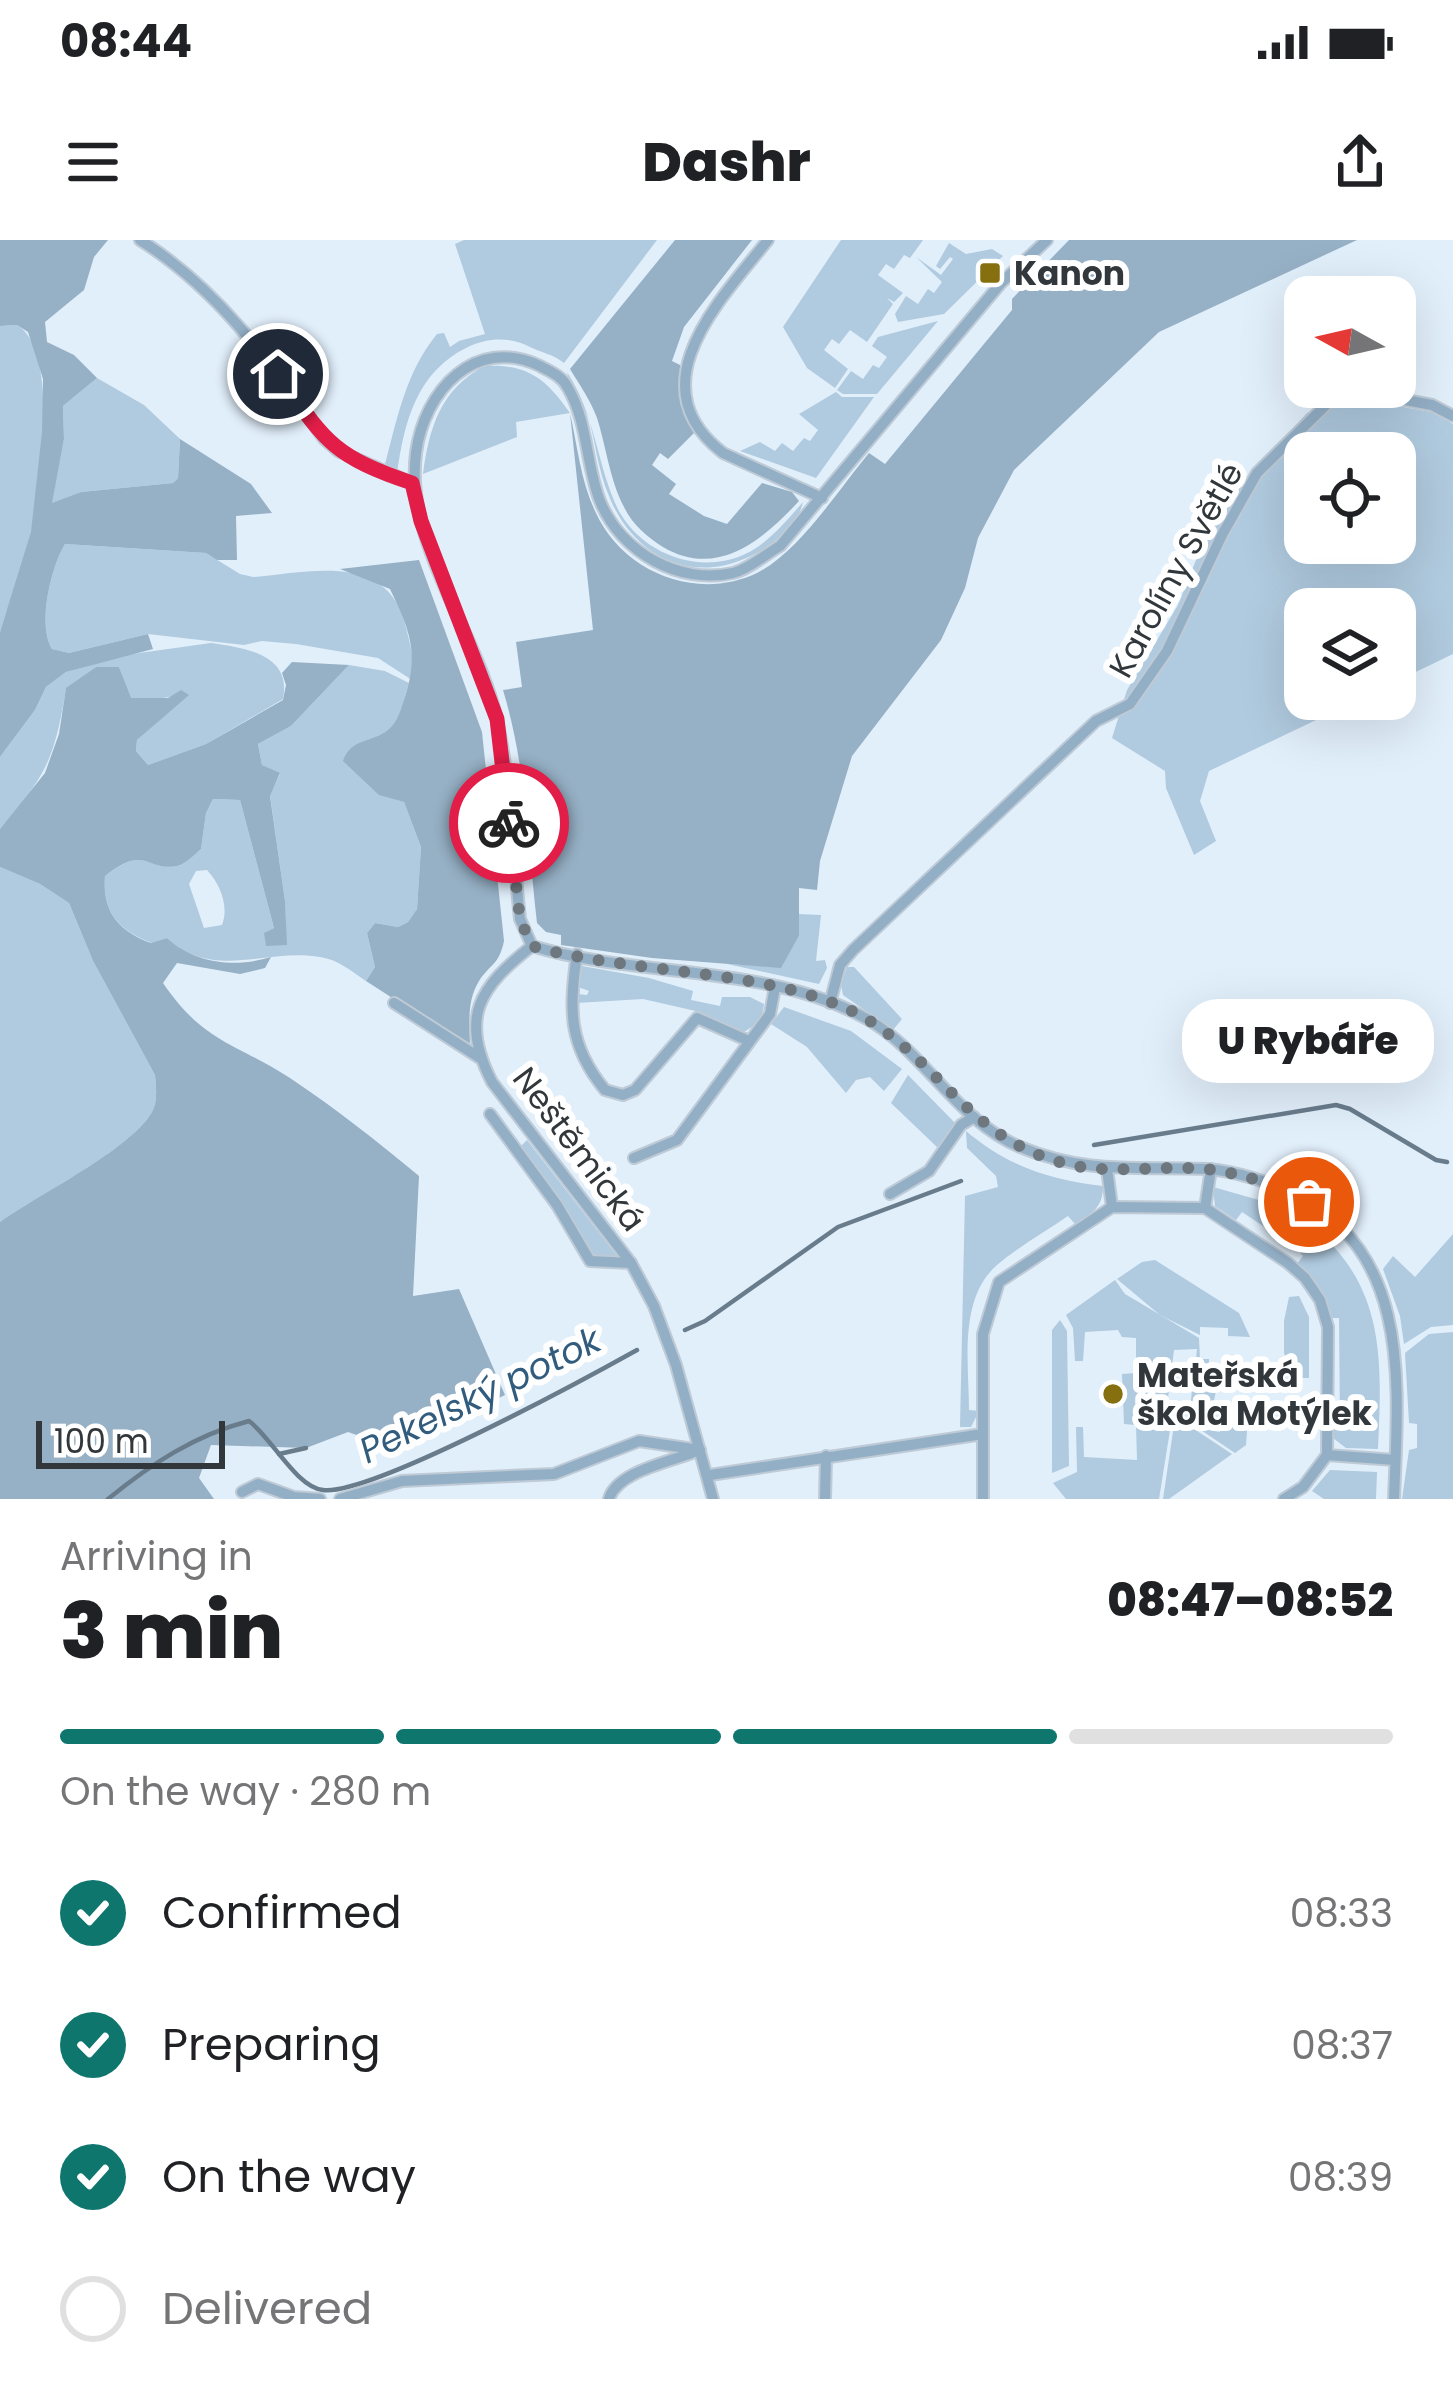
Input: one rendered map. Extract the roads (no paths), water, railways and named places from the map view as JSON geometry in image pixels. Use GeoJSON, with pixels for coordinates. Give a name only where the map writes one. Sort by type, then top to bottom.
{"type":"FeatureCollection","features":[{"type":"Feature","properties":{"kind":"street"},"geometry":{"type":"LineString","coordinates":[[140,240],[202,284],[242,327],[338,452],[412,483]]}},
{"type":"Feature","properties":{"kind":"street"},"geometry":{"type":"LineString","coordinates":[[768,240],[701,323],[689,350],[690,406],[712,444],[723,453],[823,498]]}},
{"type":"Feature","properties":{"kind":"street"},"geometry":{"type":"LineString","coordinates":[[1047,240],[1000,284],[780,546],[737,572],[694,576],[657,564],[616,530],[600,500],[589,448],[568,388],[556,374],[524,358],[487,357],[465,365],[432,398],[418,439],[412,483],[421,521],[497,719],[520,919],[532,946],[775,987],[869,1020],[974,1117],[1013,1144],[1061,1163],[1210,1169],[1266,1183],[1309,1202],[1337,1221],[1369,1258],[1384,1292],[1394,1348],[1394,1499]]}},
{"type":"Feature","properties":{"kind":"street","name":"Karolíny Světlé"},"geometry":{"type":"LineString","coordinates":[[830,1003],[840,964],[853,950],[1096,722],[1130,704],[1167,651],[1257,473],[1331,400],[1363,392],[1432,405],[1453,416]]}},
{"type":"Feature","properties":{"kind":"street","name":"Neštěmická"},"geometry":{"type":"LineString","coordinates":[[532,946],[484,989],[476,1015],[480,1058],[492,1082],[631,1263],[668,1338],[713,1499]]}},
{"type":"Feature","properties":{"kind":"street"},"geometry":{"type":"LineString","coordinates":[[577,954],[571,996],[574,1040],[605,1090],[623,1095],[635,1090],[697,1018],[749,1041]]}},
{"type":"Feature","properties":{"kind":"street"},"geometry":{"type":"LineString","coordinates":[[634,1159],[677,1140],[770,1014],[775,987]]}},
{"type":"Feature","properties":{"kind":"street"},"geometry":{"type":"LineString","coordinates":[[394,1003],[480,1058]]}},
{"type":"Feature","properties":{"kind":"street"},"geometry":{"type":"LineString","coordinates":[[490,1114],[557,1205],[590,1261],[631,1263]]}},
{"type":"Feature","properties":{"kind":"street"},"geometry":{"type":"LineString","coordinates":[[890,1194],[929,1171],[961,1125],[974,1117]]}},
{"type":"Feature","properties":{"kind":"street"},"geometry":{"type":"LineString","coordinates":[[1107,1168],[1112,1208]]}},
{"type":"Feature","properties":{"kind":"street"},"geometry":{"type":"LineString","coordinates":[[1205,1208],[1210,1169]]}},
{"type":"Feature","properties":{"kind":"street"},"geometry":{"type":"LineString","coordinates":[[983,1499],[983,1334],[999,1282],[1112,1208],[1205,1208],[1288,1263],[1320,1300],[1328,1327],[1327,1455],[1303,1486],[1284,1499]]}},
{"type":"Feature","properties":{"kind":"street"},"geometry":{"type":"LineString","coordinates":[[710,1475],[983,1434]]}},
{"type":"Feature","properties":{"kind":"street"},"geometry":{"type":"LineString","coordinates":[[340,1499],[402,1481],[554,1474],[639,1441],[700,1450]]}},
{"type":"Feature","properties":{"kind":"street"},"geometry":{"type":"LineString","coordinates":[[609,1499],[620,1481],[700,1450]]}},
{"type":"Feature","properties":{"kind":"street"},"geometry":{"type":"LineString","coordinates":[[1327,1455],[1395,1460]]}},
{"type":"Feature","properties":{"kind":"street"},"geometry":{"type":"LineString","coordinates":[[825,1499],[826,1456]]}},
{"type":"Feature","properties":{"kind":"street"},"geometry":{"type":"LineString","coordinates":[[242,1492],[258,1484],[294,1497],[320,1499]]}},
{"type":"Feature","properties":{"kind":"waterway","name":"Pekelský potok"},"geometry":{"type":"LineString","coordinates":[[1094,1145],[1336,1105],[1447,1162]]}},
{"type":"Feature","properties":{"kind":"waterway","name":"Pekelský potok"},"geometry":{"type":"LineString","coordinates":[[685,1330],[705,1321],[838,1227],[961,1181]]}},
{"type":"Feature","properties":{"kind":"waterway","name":"Pekelský potok"},"geometry":{"type":"LineString","coordinates":[[108,1499],[174,1452],[249,1421],[313,1487],[348,1487],[478,1433],[637,1350]]}},
{"type":"Feature","properties":{"kind":"waterway"},"geometry":{"type":"LineString","coordinates":[[279,1454],[306,1448]]}},
{"type":"Feature","properties":{"kind":"place","name":"Kanon"},"geometry":{"type":"Point","coordinates":[990,273]}},
{"type":"Feature","properties":{"kind":"place","name":"U Rybáře"},"geometry":{"type":"Point","coordinates":[1309,1202]}},
{"type":"Feature","properties":{"kind":"place","name":"Mateřská škola Motýlek"},"geometry":{"type":"Point","coordinates":[1113,1394]}}]}
